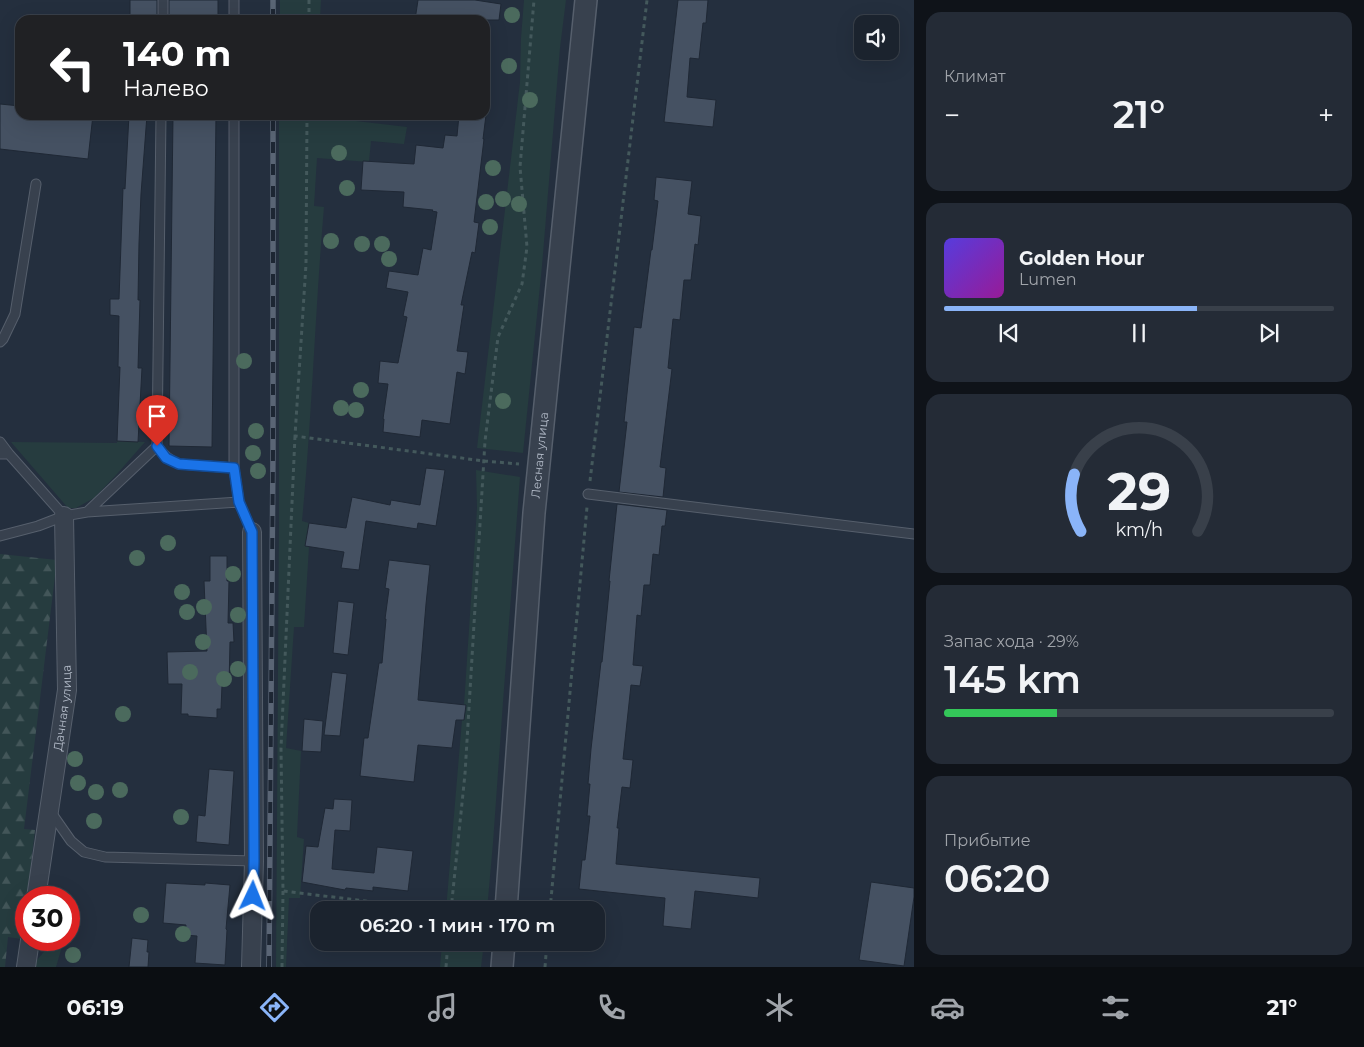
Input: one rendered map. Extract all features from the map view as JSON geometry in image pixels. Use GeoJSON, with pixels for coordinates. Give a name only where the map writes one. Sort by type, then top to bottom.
{"type":"FeatureCollection","features":[{"type":"Feature","properties":{"kind":"street","name":"Лесная улица"},"geometry":{"type":"LineString","coordinates":[[507,901],[539,466],[586,0]]}},
{"type":"Feature","properties":{"kind":"street","name":"Дачная улица"},"geometry":{"type":"LineString","coordinates":[[38,886],[67,690],[64,516]]}},
{"type":"Feature","properties":{"kind":"street"},"geometry":{"type":"LineString","coordinates":[[251,967],[254,861],[252,532]]}},
{"type":"Feature","properties":{"kind":"street"},"geometry":{"type":"LineString","coordinates":[[26,967],[28,951]]}},
{"type":"Feature","properties":{"kind":"street"},"geometry":{"type":"LineString","coordinates":[[502,967],[503,951]]}},
{"type":"Feature","properties":{"kind":"lane"},"geometry":{"type":"LineString","coordinates":[[163,0],[163,15]]}},
{"type":"Feature","properties":{"kind":"lane"},"geometry":{"type":"LineString","coordinates":[[234,0],[234,15]]}},
{"type":"Feature","properties":{"kind":"lane"},"geometry":{"type":"LineString","coordinates":[[161,120],[157,446],[166,458],[179,464],[234,468]]}},
{"type":"Feature","properties":{"kind":"lane"},"geometry":{"type":"LineString","coordinates":[[234,120],[234,468],[239,502],[252,532]]}},
{"type":"Feature","properties":{"kind":"lane"},"geometry":{"type":"LineString","coordinates":[[0,342],[15,314],[36,184]]}},
{"type":"Feature","properties":{"kind":"lane"},"geometry":{"type":"LineString","coordinates":[[0,442],[4,454],[64,516]]}},
{"type":"Feature","properties":{"kind":"lane"},"geometry":{"type":"LineString","coordinates":[[87,512],[157,446]]}},
{"type":"Feature","properties":{"kind":"lane"},"geometry":{"type":"LineString","coordinates":[[588,494],[914,534]]}},
{"type":"Feature","properties":{"kind":"lane"},"geometry":{"type":"LineString","coordinates":[[0,536],[38,526],[64,516],[87,512],[239,502]]}},
{"type":"Feature","properties":{"kind":"lane"},"geometry":{"type":"LineString","coordinates":[[48,809],[71,841],[84,852],[106,857],[254,861]]}},
{"type":"Feature","properties":{"kind":"path"},"geometry":{"type":"LineString","coordinates":[[309,0],[309,15]]}},
{"type":"Feature","properties":{"kind":"path"},"geometry":{"type":"LineString","coordinates":[[452,901],[464,774],[485,441],[498,337],[522,284],[527,247],[520,166],[534,0]]}},
{"type":"Feature","properties":{"kind":"path"},"geometry":{"type":"LineString","coordinates":[[551,901],[588,494],[646,0]]}},
{"type":"Feature","properties":{"kind":"path"},"geometry":{"type":"LineString","coordinates":[[282,967],[281,748],[295,436],[306,264],[307,120]]}},
{"type":"Feature","properties":{"kind":"path"},"geometry":{"type":"LineString","coordinates":[[295,436],[484,461],[539,466]]}},
{"type":"Feature","properties":{"kind":"path"},"geometry":{"type":"LineString","coordinates":[[282,891],[365,901]]}},
{"type":"Feature","properties":{"kind":"path"},"geometry":{"type":"LineString","coordinates":[[446,967],[447,951]]}},
{"type":"Feature","properties":{"kind":"path"},"geometry":{"type":"LineString","coordinates":[[545,967],[546,951]]}},
{"type":"Feature","properties":{"kind":"green space"},"geometry":{"type":"Polygon","coordinates":[[[280,0],[321,0],[320,15],[280,15],[280,0]]]}},
{"type":"Feature","properties":{"kind":"green space"},"geometry":{"type":"Polygon","coordinates":[[[524,0],[566,0],[523,453],[477,448],[520,82],[524,0]]]}},
{"type":"Feature","properties":{"kind":"green space"},"geometry":{"type":"Polygon","coordinates":[[[279,120],[348,120],[407,127],[404,144],[371,141],[369,162],[317,158],[314,206],[324,207],[302,521],[309,523],[305,546],[309,547],[304,627],[294,627],[286,748],[301,751],[297,837],[304,839],[300,898],[289,898],[286,967],[276,967],[279,120]]]}},
{"type":"Feature","properties":{"kind":"green space"},"geometry":{"type":"Polygon","coordinates":[[[117,441],[145,442],[94,498],[76,508],[68,508],[11,442],[117,443],[117,441]]]}},
{"type":"Feature","properties":{"kind":"green space"},"geometry":{"type":"Polygon","coordinates":[[[476,470],[520,477],[488,901],[447,901],[462,720],[464,720],[466,706],[464,705],[477,508],[476,470]]]}},
{"type":"Feature","properties":{"kind":"green space"},"geometry":{"type":"Polygon","coordinates":[[[0,554],[57,560],[24,829],[35,830],[28,886],[15,886],[15,938],[8,937],[5,967],[0,967],[0,554]]]}},
{"type":"Feature","properties":{"kind":"green space"},"geometry":{"type":"Polygon","coordinates":[[[45,951],[61,951],[56,967],[31,967],[45,951]]]}},
{"type":"Feature","properties":{"kind":"green space"},"geometry":{"type":"Polygon","coordinates":[[[441,951],[483,951],[481,967],[440,967],[441,951]]]}},
{"type":"Feature","properties":{"kind":"building"},"geometry":{"type":"Polygon","coordinates":[[[130,0],[157,0],[157,15],[130,15],[130,0]]]}},
{"type":"Feature","properties":{"kind":"building"},"geometry":{"type":"Polygon","coordinates":[[[169,0],[218,0],[218,15],[169,15],[169,0]]]}},
{"type":"Feature","properties":{"kind":"building"},"geometry":{"type":"Polygon","coordinates":[[[418,0],[475,0],[501,4],[499,20],[490,20],[490,15],[416,15],[418,0]]]}},
{"type":"Feature","properties":{"kind":"building"},"geometry":{"type":"Polygon","coordinates":[[[678,0],[708,0],[699,59],[690,58],[687,97],[716,100],[713,127],[664,122],[678,0]]]}},
{"type":"Feature","properties":{"kind":"building"},"geometry":{"type":"Polygon","coordinates":[[[0,104],[15,106],[15,120],[92,120],[88,159],[0,149],[0,104]]]}},
{"type":"Feature","properties":{"kind":"building"},"geometry":{"type":"Polygon","coordinates":[[[129,120],[147,120],[139,243],[138,368],[142,368],[138,442],[117,441],[120,367],[118,367],[119,316],[110,315],[110,299],[119,299],[123,188],[125,189],[129,120]]]}},
{"type":"Feature","properties":{"kind":"building"},"geometry":{"type":"Polygon","coordinates":[[[173,120],[216,120],[212,447],[169,446],[173,120]]]}},
{"type":"Feature","properties":{"kind":"building"},"geometry":{"type":"Polygon","coordinates":[[[459,120],[485,120],[474,222],[479,223],[475,253],[472,252],[461,305],[464,305],[457,351],[468,352],[465,374],[457,372],[450,424],[422,420],[420,437],[383,432],[388,384],[378,383],[380,361],[398,363],[407,317],[403,316],[408,292],[386,288],[389,271],[418,275],[423,248],[431,250],[437,212],[403,207],[404,192],[361,190],[363,161],[414,164],[416,145],[443,148],[445,135],[457,136],[459,120]]]}},
{"type":"Feature","properties":{"kind":"building"},"geometry":{"type":"Polygon","coordinates":[[[656,177],[692,181],[688,214],[701,216],[698,245],[695,244],[691,280],[684,280],[680,320],[673,319],[668,368],[672,369],[660,467],[666,468],[663,497],[619,492],[627,422],[624,422],[634,327],[641,328],[658,201],[654,200],[656,177]]]}},
{"type":"Feature","properties":{"kind":"building"},"geometry":{"type":"Polygon","coordinates":[[[426,468],[445,470],[436,526],[418,523],[417,529],[366,521],[359,570],[341,568],[344,552],[305,546],[309,523],[346,528],[352,497],[390,505],[391,500],[420,505],[426,468]]]}},
{"type":"Feature","properties":{"kind":"building"},"geometry":{"type":"Polygon","coordinates":[[[617,504],[667,510],[665,526],[662,526],[659,555],[653,554],[650,585],[644,585],[641,616],[637,615],[633,665],[643,666],[640,686],[631,685],[623,759],[633,760],[630,788],[622,787],[617,828],[619,828],[616,864],[760,878],[758,898],[695,891],[691,929],[663,926],[665,898],[579,889],[582,860],[585,860],[590,816],[587,816],[591,749],[602,662],[617,504]]]}},
{"type":"Feature","properties":{"kind":"building"},"geometry":{"type":"Polygon","coordinates":[[[210,556],[227,556],[227,581],[229,581],[228,623],[233,623],[234,642],[230,642],[229,686],[222,685],[221,709],[217,709],[217,718],[181,714],[182,684],[168,684],[167,652],[207,651],[204,581],[210,581],[210,556]]]}},
{"type":"Feature","properties":{"kind":"building"},"geometry":{"type":"Polygon","coordinates":[[[389,560],[430,565],[418,700],[466,705],[464,720],[456,720],[452,748],[418,745],[414,782],[360,776],[364,738],[368,738],[379,663],[382,663],[389,589],[385,588],[389,560]]]}},
{"type":"Feature","properties":{"kind":"building"},"geometry":{"type":"Polygon","coordinates":[[[338,601],[354,603],[348,655],[333,653],[338,601]]]}},
{"type":"Feature","properties":{"kind":"building"},"geometry":{"type":"Polygon","coordinates":[[[332,672],[347,674],[340,736],[324,735],[332,672]]]}},
{"type":"Feature","properties":{"kind":"building"},"geometry":{"type":"Polygon","coordinates":[[[304,719],[323,721],[321,752],[302,751],[304,719]]]}},
{"type":"Feature","properties":{"kind":"building"},"geometry":{"type":"Polygon","coordinates":[[[209,769],[234,771],[229,845],[196,842],[198,815],[205,816],[209,769]]]}},
{"type":"Feature","properties":{"kind":"building"},"geometry":{"type":"Polygon","coordinates":[[[334,799],[352,800],[350,831],[335,830],[332,869],[374,873],[377,847],[413,851],[408,891],[373,887],[373,891],[346,888],[345,890],[302,882],[306,846],[318,847],[325,808],[333,809],[334,799]]]}},
{"type":"Feature","properties":{"kind":"building"},"geometry":{"type":"Polygon","coordinates":[[[871,882],[914,888],[904,966],[859,960],[871,882]]]}},
{"type":"Feature","properties":{"kind":"building"},"geometry":{"type":"Polygon","coordinates":[[[166,883],[230,885],[225,965],[195,963],[197,936],[185,935],[186,925],[163,923],[166,883]]]}},
{"type":"Feature","properties":{"kind":"building"},"geometry":{"type":"Polygon","coordinates":[[[132,938],[148,940],[148,967],[129,967],[132,938]]]}},
{"type":"Feature","properties":{"kind":"railway"},"geometry":{"type":"LineString","coordinates":[[273,0],[273,15]]}},
{"type":"Feature","properties":{"kind":"railway"},"geometry":{"type":"LineString","coordinates":[[269,967],[273,450],[273,120]]}},
{"type":"Feature","properties":{"kind":"route"},"geometry":{"type":"LineString","coordinates":[[157,446],[166,458],[179,464],[234,468],[239,502],[252,532],[253,896]]}}]}
